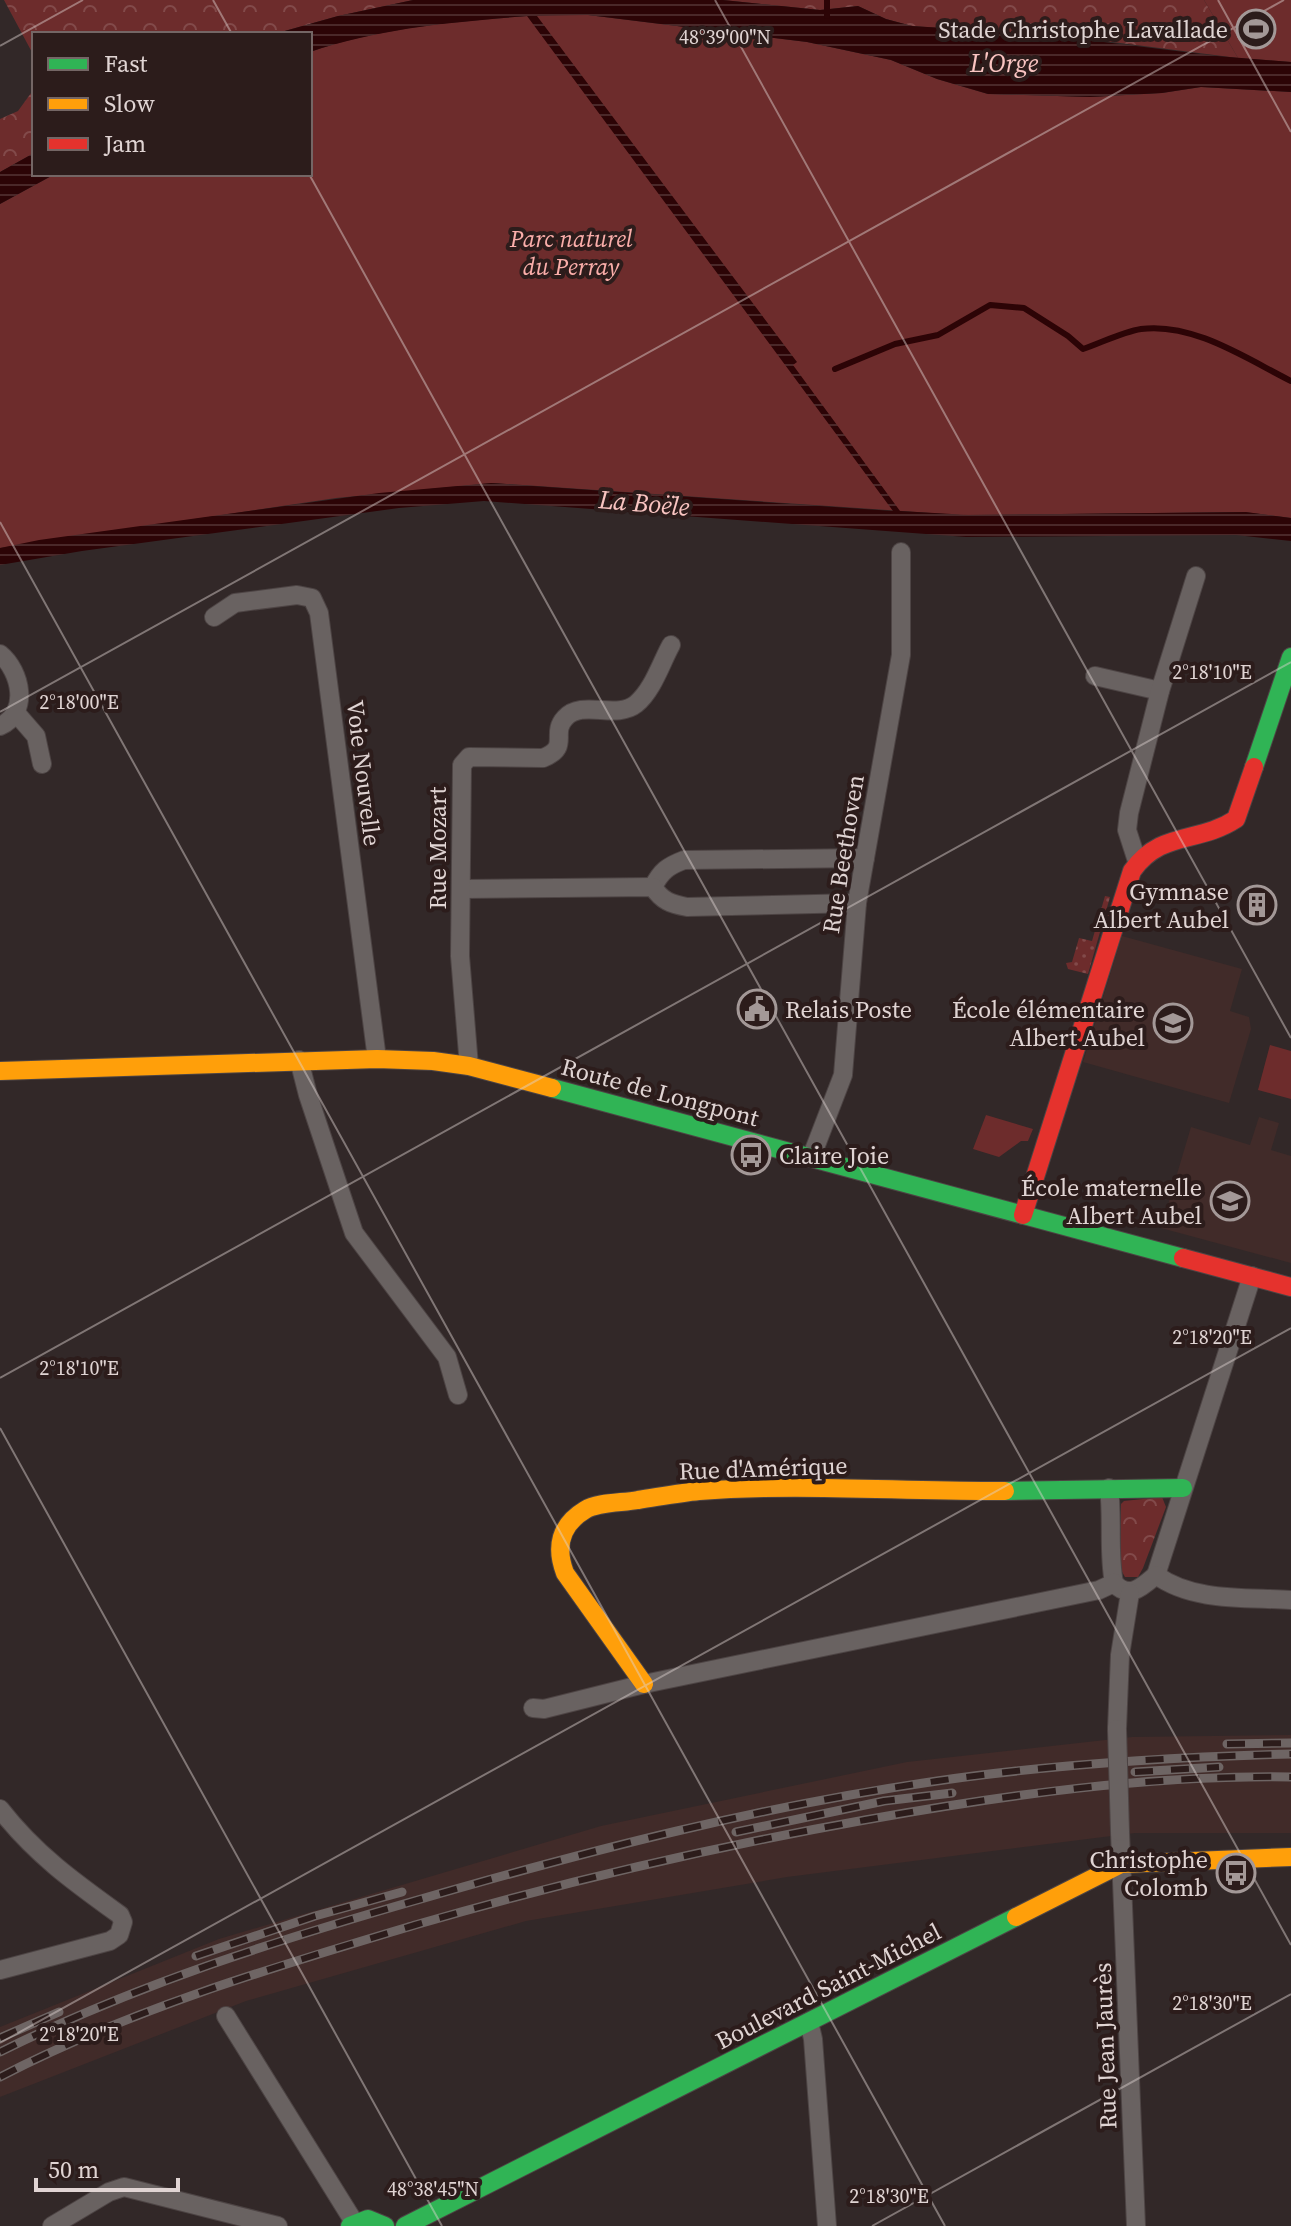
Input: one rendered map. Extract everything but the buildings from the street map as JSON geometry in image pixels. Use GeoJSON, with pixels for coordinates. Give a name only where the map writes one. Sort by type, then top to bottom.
{"type":"FeatureCollection","features":[{"type":"Feature","properties":{"kind":"street","name":"Rue Beethoven"},"geometry":{"type":"LineString","coordinates":[[811,1158],[843,1075],[857,903],[901,655],[901,552]]}},
{"type":"Feature","properties":{"kind":"street"},"geometry":{"type":"LineString","coordinates":[[1137,861],[1127,830],[1129,813],[1160,691],[1196,576]]}},
{"type":"Feature","properties":{"kind":"street","name":"Voie Nouvelle"},"geometry":{"type":"LineString","coordinates":[[214,617],[235,603],[297,595],[312,598],[319,613],[377,1059]]}},
{"type":"Feature","properties":{"kind":"street","name":"Rue Mozart"},"geometry":{"type":"LineString","coordinates":[[469,1066],[460,956],[462,765],[469,757],[543,758],[554,753],[560,745],[560,726],[566,716],[578,711],[623,711],[635,705],[646,693],[671,645]]}},
{"type":"Feature","properties":{"kind":"street"},"geometry":{"type":"LineString","coordinates":[[0,654],[16,673],[20,696],[16,713],[7,724],[0,726]]}},
{"type":"Feature","properties":{"kind":"street"},"geometry":{"type":"LineString","coordinates":[[1023,1215],[1137,861],[1176,838],[1227,827],[1236,819],[1289,670]]}},
{"type":"Feature","properties":{"kind":"street"},"geometry":{"type":"LineString","coordinates":[[1095,676],[1160,691]]}},
{"type":"Feature","properties":{"kind":"street"},"geometry":{"type":"LineString","coordinates":[[16,713],[36,736],[42,764]]}},
{"type":"Feature","properties":{"kind":"street"},"geometry":{"type":"LineString","coordinates":[[653,887],[659,874],[668,866],[684,860],[865,858]]}},
{"type":"Feature","properties":{"kind":"street"},"geometry":{"type":"LineString","coordinates":[[462,889],[653,887]]}},
{"type":"Feature","properties":{"kind":"street"},"geometry":{"type":"LineString","coordinates":[[653,887],[659,897],[670,904],[687,907],[857,903]]}},
{"type":"Feature","properties":{"kind":"street","name":"Route de Longpont"},"geometry":{"type":"LineString","coordinates":[[0,1071],[377,1059],[469,1066],[1291,1287]]}},
{"type":"Feature","properties":{"kind":"street"},"geometry":{"type":"LineString","coordinates":[[299,1060],[354,1233],[447,1357],[458,1395]]}},
{"type":"Feature","properties":{"kind":"street"},"geometry":{"type":"LineString","coordinates":[[1109,1488],[1113,1518],[1111,1567],[1114,1583],[1120,1590],[1130,1593],[1156,1575],[1252,1276]]}},
{"type":"Feature","properties":{"kind":"street","name":"Rue d'Amérique"},"geometry":{"type":"LineString","coordinates":[[644,1684],[558,1559],[557,1547],[562,1534],[577,1515],[588,1508],[698,1491],[1183,1488]]}},
{"type":"Feature","properties":{"kind":"street"},"geometry":{"type":"LineString","coordinates":[[1156,1575],[1183,1591],[1291,1600]]}},
{"type":"Feature","properties":{"kind":"street"},"geometry":{"type":"LineString","coordinates":[[539,1708],[1083,1593],[1114,1583]]}},
{"type":"Feature","properties":{"kind":"street","name":"Rue Jean Jaurès"},"geometry":{"type":"LineString","coordinates":[[1130,1593],[1120,1655],[1117,1729],[1136,2226]]}},
{"type":"Feature","properties":{"kind":"street"},"geometry":{"type":"LineString","coordinates":[[0,1809],[25,1840],[55,1867],[120,1915],[123,1922],[119,1935],[110,1941],[0,1970]]}},
{"type":"Feature","properties":{"kind":"street","name":"Boulevard Saint-Michel"},"geometry":{"type":"LineString","coordinates":[[405,2226],[1121,1864],[1291,1857]]}},
{"type":"Feature","properties":{"kind":"street"},"geometry":{"type":"LineString","coordinates":[[226,2016],[352,2224],[368,2219],[385,2226]]}},
{"type":"Feature","properties":{"kind":"street"},"geometry":{"type":"LineString","coordinates":[[809,2022],[813,2039],[827,2226]]}},
{"type":"Feature","properties":{"kind":"street"},"geometry":{"type":"LineString","coordinates":[[52,2226],[109,2192],[124,2187],[278,2226]]}},
{"type":"Feature","properties":{"kind":"shaded area","name":"École élémentaire Albert Aubel"},"geometry":{"type":"Polygon","coordinates":[[[1122,936],[1242,969],[1230,1011],[1249,1017],[1251,1029],[1229,1103],[1083,1062],[1122,936]]]}},
{"type":"Feature","properties":{"kind":"shaded area","name":"École maternelle Albert Aubel"},"geometry":{"type":"Polygon","coordinates":[[[1259,1117],[1279,1123],[1271,1150],[1291,1156],[1291,1263],[1161,1228],[1191,1127],[1250,1145],[1259,1117]]]}},
{"type":"Feature","properties":{"kind":"shaded area"},"geometry":{"type":"Polygon","coordinates":[[[1291,1735],[1291,1833],[1135,1833],[787,1877],[526,1921],[246,2001],[0,2097],[0,2027],[219,1939],[601,1826],[907,1762],[1132,1737],[1291,1735]]]}},
{"type":"Feature","properties":{"kind":"green space"},"geometry":{"type":"Polygon","coordinates":[[[4,0],[413,0],[281,32],[32,32],[32,52],[4,0]]]}},
{"type":"Feature","properties":{"kind":"green space"},"geometry":{"type":"Polygon","coordinates":[[[723,0],[1204,0],[1238,58],[1081,38],[912,26],[886,19],[858,6],[820,10],[723,0]]]}},
{"type":"Feature","properties":{"kind":"green space","name":"Stade Christophe Lavallade"},"geometry":{"type":"Polygon","coordinates":[[[1204,0],[1291,0],[1291,62],[1238,58],[1204,0]]]}},
{"type":"Feature","properties":{"kind":"green space","name":"Parc naturel du Perray"},"geometry":{"type":"Polygon","coordinates":[[[541,15],[588,15],[807,42],[891,60],[937,79],[988,94],[1090,97],[1162,93],[1201,87],[1291,92],[1291,518],[1244,512],[960,515],[493,483],[336,498],[0,548],[0,204],[51,176],[312,176],[312,51],[366,36],[453,22],[541,15]]]}},
{"type":"Feature","properties":{"kind":"green space"},"geometry":{"type":"Polygon","coordinates":[[[32,92],[32,154],[0,172],[0,119],[18,111],[32,92]]]}},
{"type":"Feature","properties":{"kind":"green space"},"geometry":{"type":"Polygon","coordinates":[[[1105,896],[1110,897],[1088,974],[1068,969],[1066,963],[1072,962],[1079,938],[1092,941],[1105,896]]]}},
{"type":"Feature","properties":{"kind":"green space"},"geometry":{"type":"Polygon","coordinates":[[[1270,1045],[1291,1051],[1291,1099],[1258,1090],[1270,1045]]]}},
{"type":"Feature","properties":{"kind":"green space"},"geometry":{"type":"Polygon","coordinates":[[[986,1115],[1033,1129],[1028,1141],[1021,1141],[999,1157],[973,1149],[986,1115]]]}},
{"type":"Feature","properties":{"kind":"green space"},"geometry":{"type":"Polygon","coordinates":[[[1162,1497],[1166,1507],[1143,1568],[1138,1577],[1125,1577],[1120,1568],[1121,1504],[1124,1501],[1162,1497]]]}},
{"type":"Feature","properties":{"kind":"water"},"geometry":{"type":"Polygon","coordinates":[[[413,0],[723,0],[820,10],[858,6],[886,19],[912,26],[1039,34],[1291,62],[1291,92],[1201,87],[1162,93],[1090,97],[988,94],[937,79],[891,60],[807,42],[588,15],[537,16],[797,362],[793,365],[900,511],[969,515],[1246,512],[1291,518],[1291,541],[1236,535],[966,537],[484,501],[399,508],[0,565],[0,548],[39,540],[379,493],[491,483],[893,511],[527,16],[390,32],[312,51],[312,32],[281,32],[413,0]]]}},
{"type":"Feature","properties":{"kind":"water"},"geometry":{"type":"Polygon","coordinates":[[[32,154],[32,176],[51,176],[0,204],[0,172],[32,154]]]}},
{"type":"Feature","properties":{"kind":"waterway"},"geometry":{"type":"LineString","coordinates":[[827,0],[827,16]]}},
{"type":"Feature","properties":{"kind":"waterway"},"geometry":{"type":"LineString","coordinates":[[835,369],[895,344],[938,335],[990,305],[1024,308],[1083,349],[1141,329],[1180,331],[1219,344],[1291,381]]}},
{"type":"Feature","properties":{"kind":"railway"},"geometry":{"type":"LineString","coordinates":[[1227,1744],[1291,1743]]}},
{"type":"Feature","properties":{"kind":"railway"},"geometry":{"type":"LineString","coordinates":[[0,2052],[102,2006],[260,1948],[485,1881],[677,1831],[806,1803],[981,1775],[1114,1762],[1291,1754]]}},
{"type":"Feature","properties":{"kind":"railway"},"geometry":{"type":"LineString","coordinates":[[1135,1772],[1219,1767]]}},
{"type":"Feature","properties":{"kind":"railway"},"geometry":{"type":"LineString","coordinates":[[0,2077],[100,2030],[204,1991],[471,1909],[638,1866],[808,1830],[1023,1795],[1184,1779],[1291,1777]]}},
{"type":"Feature","properties":{"kind":"railway"},"geometry":{"type":"LineString","coordinates":[[736,1832],[884,1801],[952,1793]]}},
{"type":"Feature","properties":{"kind":"railway"},"geometry":{"type":"LineString","coordinates":[[196,1956],[315,1916],[402,1892]]}},
{"type":"Feature","properties":{"kind":"railway"},"geometry":{"type":"LineString","coordinates":[[0,2038],[59,2012]]}},
{"type":"Feature","properties":{"kind":"traffic: fast"},"geometry":{"type":"LineString","coordinates":[[1254,767],[1291,657]]}},
{"type":"Feature","properties":{"kind":"traffic: fast"},"geometry":{"type":"LineString","coordinates":[[552,1088],[1183,1258]]}},
{"type":"Feature","properties":{"kind":"traffic: fast"},"geometry":{"type":"LineString","coordinates":[[1005,1491],[1183,1488]]}},
{"type":"Feature","properties":{"kind":"traffic: fast"},"geometry":{"type":"LineString","coordinates":[[405,2226],[1016,1917]]}},
{"type":"Feature","properties":{"kind":"traffic: fast"},"geometry":{"type":"LineString","coordinates":[[350,2226],[368,2219],[385,2226]]}},
{"type":"Feature","properties":{"kind":"traffic: slow"},"geometry":{"type":"LineString","coordinates":[[0,1071],[377,1059],[469,1066],[552,1088]]}},
{"type":"Feature","properties":{"kind":"traffic: slow"},"geometry":{"type":"LineString","coordinates":[[644,1684],[565,1573],[560,1554],[562,1537],[570,1523],[590,1507],[699,1491],[737,1489],[1005,1491]]}},
{"type":"Feature","properties":{"kind":"traffic: slow"},"geometry":{"type":"LineString","coordinates":[[1016,1917],[1121,1864],[1291,1857]]}},
{"type":"Feature","properties":{"kind":"traffic: jam"},"geometry":{"type":"LineString","coordinates":[[1023,1215],[1132,871],[1155,849],[1222,827],[1236,819],[1254,767]]}},
{"type":"Feature","properties":{"kind":"traffic: jam"},"geometry":{"type":"LineString","coordinates":[[1183,1258],[1291,1287]]}},
{"type":"Feature","properties":{"kind":"place","name":"Stade Christophe Lavallade"},"geometry":{"type":"Point","coordinates":[1256,29]}},
{"type":"Feature","properties":{"kind":"place","name":"Gymnase Albert Aubel"},"geometry":{"type":"Point","coordinates":[1257,905]}},
{"type":"Feature","properties":{"kind":"place","name":"Relais Poste"},"geometry":{"type":"Point","coordinates":[757,1009]}},
{"type":"Feature","properties":{"kind":"place","name":"École élémentaire Albert Aubel"},"geometry":{"type":"Point","coordinates":[1173,1023]}},
{"type":"Feature","properties":{"kind":"place","name":"Claire Joie"},"geometry":{"type":"Point","coordinates":[751,1155]}},
{"type":"Feature","properties":{"kind":"place","name":"École maternelle Albert Aubel"},"geometry":{"type":"Point","coordinates":[1230,1201]}},
{"type":"Feature","properties":{"kind":"place","name":"Christophe Colomb"},"geometry":{"type":"Point","coordinates":[1236,1873]}},
{"type":"Feature","properties":{"kind":"water label","name":"L'Orge"},"geometry":{"type":"Point","coordinates":[1004,63]}},
{"type":"Feature","properties":{"kind":"water label","name":"La Boële"},"geometry":{"type":"Point","coordinates":[644,503]}}]}
